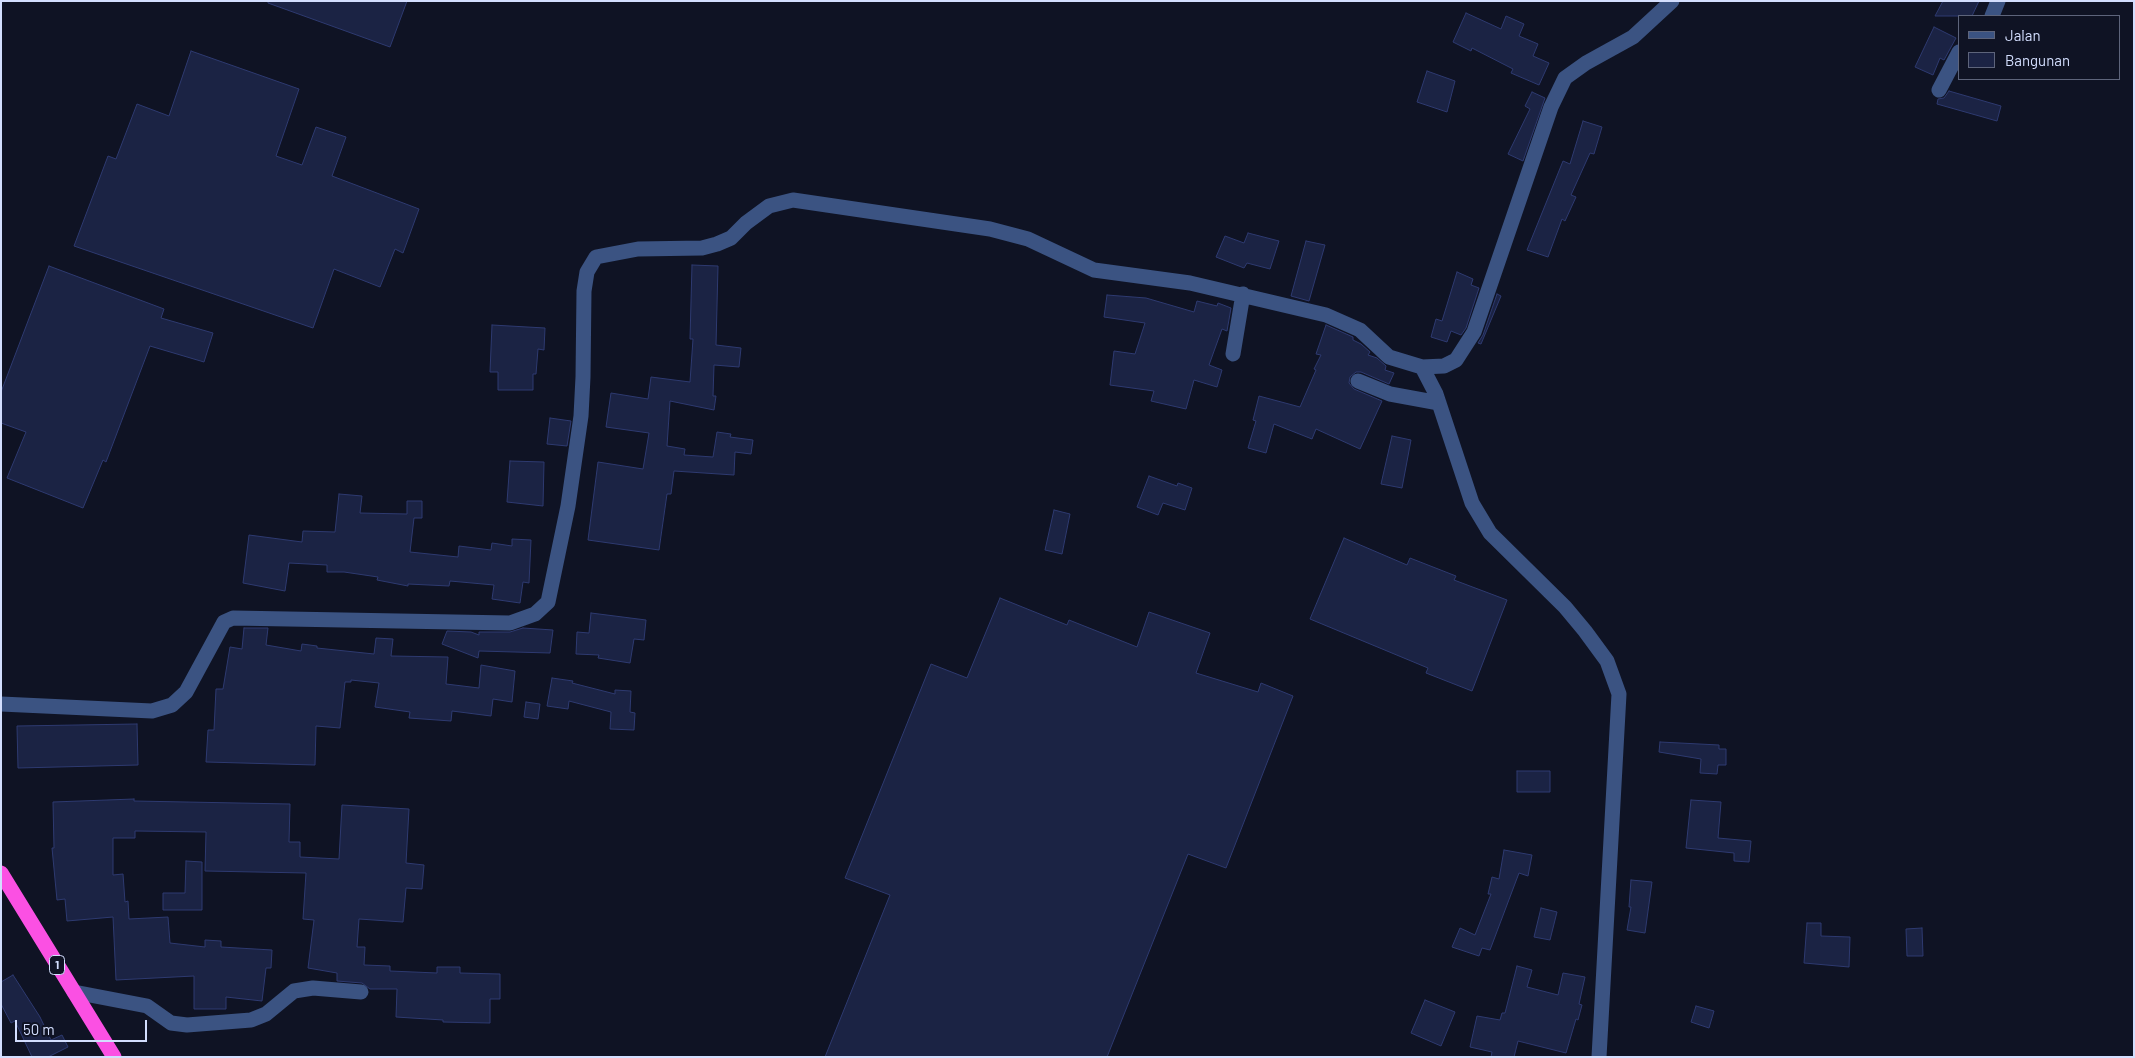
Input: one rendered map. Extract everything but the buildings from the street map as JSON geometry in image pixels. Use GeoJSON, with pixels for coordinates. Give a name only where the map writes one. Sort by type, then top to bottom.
{"type":"FeatureCollection","features":[{"type":"Feature","properties":{"kind":"highway","name":"1"},"geometry":{"type":"LineString","coordinates":[[1,873],[114,1057]]}},
{"type":"Feature","properties":{"kind":"street"},"geometry":{"type":"LineString","coordinates":[[1,704],[152,711],[172,705],[186,692],[224,622],[233,618],[510,623],[536,614],[548,602],[576,461],[583,377],[584,291],[587,272],[596,257],[638,249],[702,248],[717,244],[731,238],[746,223],[769,206],[793,200],[990,229],[1028,239],[1094,270],[1190,283],[1326,315],[1360,330],[1389,357],[1422,367],[1444,366],[1456,360],[1474,332],[1548,116],[1565,78],[1586,63],[1633,36],[1672,1]]}},
{"type":"Feature","properties":{"kind":"street"},"geometry":{"type":"LineString","coordinates":[[1992,15],[1998,1]]}},
{"type":"Feature","properties":{"kind":"street"},"geometry":{"type":"LineString","coordinates":[[1939,90],[1958,54]]}},
{"type":"Feature","properties":{"kind":"street"},"geometry":{"type":"LineString","coordinates":[[1233,354],[1243,294]]}},
{"type":"Feature","properties":{"kind":"street"},"geometry":{"type":"LineString","coordinates":[[1422,367],[1439,403],[1472,503],[1490,533],[1565,607],[1585,631],[1607,661],[1619,694],[1599,1057]]}},
{"type":"Feature","properties":{"kind":"street"},"geometry":{"type":"LineString","coordinates":[[1358,381],[1390,394],[1439,403]]}},
{"type":"Feature","properties":{"kind":"street"},"geometry":{"type":"LineString","coordinates":[[74,992],[147,1006],[170,1024],[187,1025],[251,1020],[266,1014],[294,991],[313,988],[361,992]]}}]}
